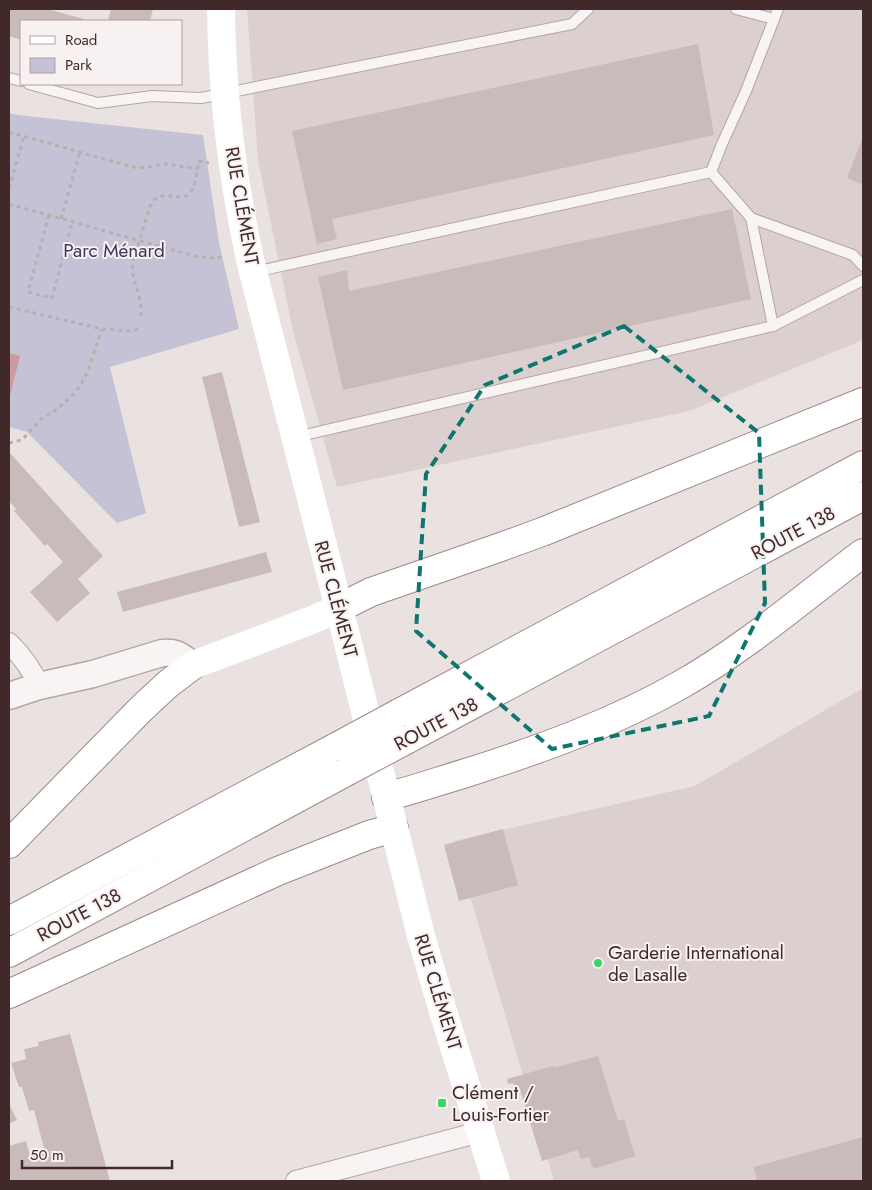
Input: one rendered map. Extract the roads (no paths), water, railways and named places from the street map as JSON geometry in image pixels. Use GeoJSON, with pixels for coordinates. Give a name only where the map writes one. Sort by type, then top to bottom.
{"type":"FeatureCollection","features":[{"type":"Feature","properties":{"kind":"main road","name":"RUE CLÉMENT"},"geometry":{"type":"LineString","coordinates":[[221,9],[225,92],[235,180],[253,272],[426,954],[496,1181]]}},
{"type":"Feature","properties":{"kind":"main road"},"geometry":{"type":"LineString","coordinates":[[9,844],[141,709],[168,684],[193,665],[312,620],[371,592],[542,532],[863,402]]}},
{"type":"Feature","properties":{"kind":"main road","name":"ROUTE 138"},"geometry":{"type":"LineString","coordinates":[[9,921],[863,465]]}},
{"type":"Feature","properties":{"kind":"main road","name":"ROUTE 138"},"geometry":{"type":"LineString","coordinates":[[9,953],[863,496]]}},
{"type":"Feature","properties":{"kind":"main road"},"geometry":{"type":"LineString","coordinates":[[386,797],[551,744],[607,722],[657,698],[708,668],[751,638],[863,553]]}},
{"type":"Feature","properties":{"kind":"main road"},"geometry":{"type":"LineString","coordinates":[[9,994],[278,871],[360,838],[394,828]]}},
{"type":"Feature","properties":{"kind":"street"},"geometry":{"type":"LineString","coordinates":[[9,643],[29,666],[39,686]]}},
{"type":"Feature","properties":{"kind":"street"},"geometry":{"type":"LineString","coordinates":[[9,696],[39,686],[93,674],[162,653],[171,652],[178,654],[193,665]]}},
{"type":"Feature","properties":{"kind":"street"},"geometry":{"type":"LineString","coordinates":[[296,1181],[480,1132]]}},
{"type":"Feature","properties":{"kind":"lane"},"geometry":{"type":"LineString","coordinates":[[33,85],[98,103],[152,96],[201,98],[572,24],[588,9]]}},
{"type":"Feature","properties":{"kind":"lane"},"geometry":{"type":"LineString","coordinates":[[736,9],[774,19]]}},
{"type":"Feature","properties":{"kind":"lane"},"geometry":{"type":"LineString","coordinates":[[711,172],[746,91],[778,9]]}},
{"type":"Feature","properties":{"kind":"lane"},"geometry":{"type":"LineString","coordinates":[[711,172],[751,218],[853,255],[863,266]]}},
{"type":"Feature","properties":{"kind":"lane"},"geometry":{"type":"LineString","coordinates":[[253,272],[711,172]]}},
{"type":"Feature","properties":{"kind":"lane"},"geometry":{"type":"LineString","coordinates":[[751,218],[773,326]]}},
{"type":"Feature","properties":{"kind":"lane"},"geometry":{"type":"LineString","coordinates":[[295,438],[773,326],[863,280]]}},
{"type":"Feature","properties":{"kind":"place","name":"Garderie International de Lasalle"},"geometry":{"type":"Point","coordinates":[598,963]}},
{"type":"Feature","properties":{"kind":"place","name":"Clément / Louis-Fortier"},"geometry":{"type":"Point","coordinates":[442,1103]}},
{"type":"Feature","properties":{"kind":"park label","name":"Parc Ménard"},"geometry":{"type":"Point","coordinates":[114,250]}}]}
